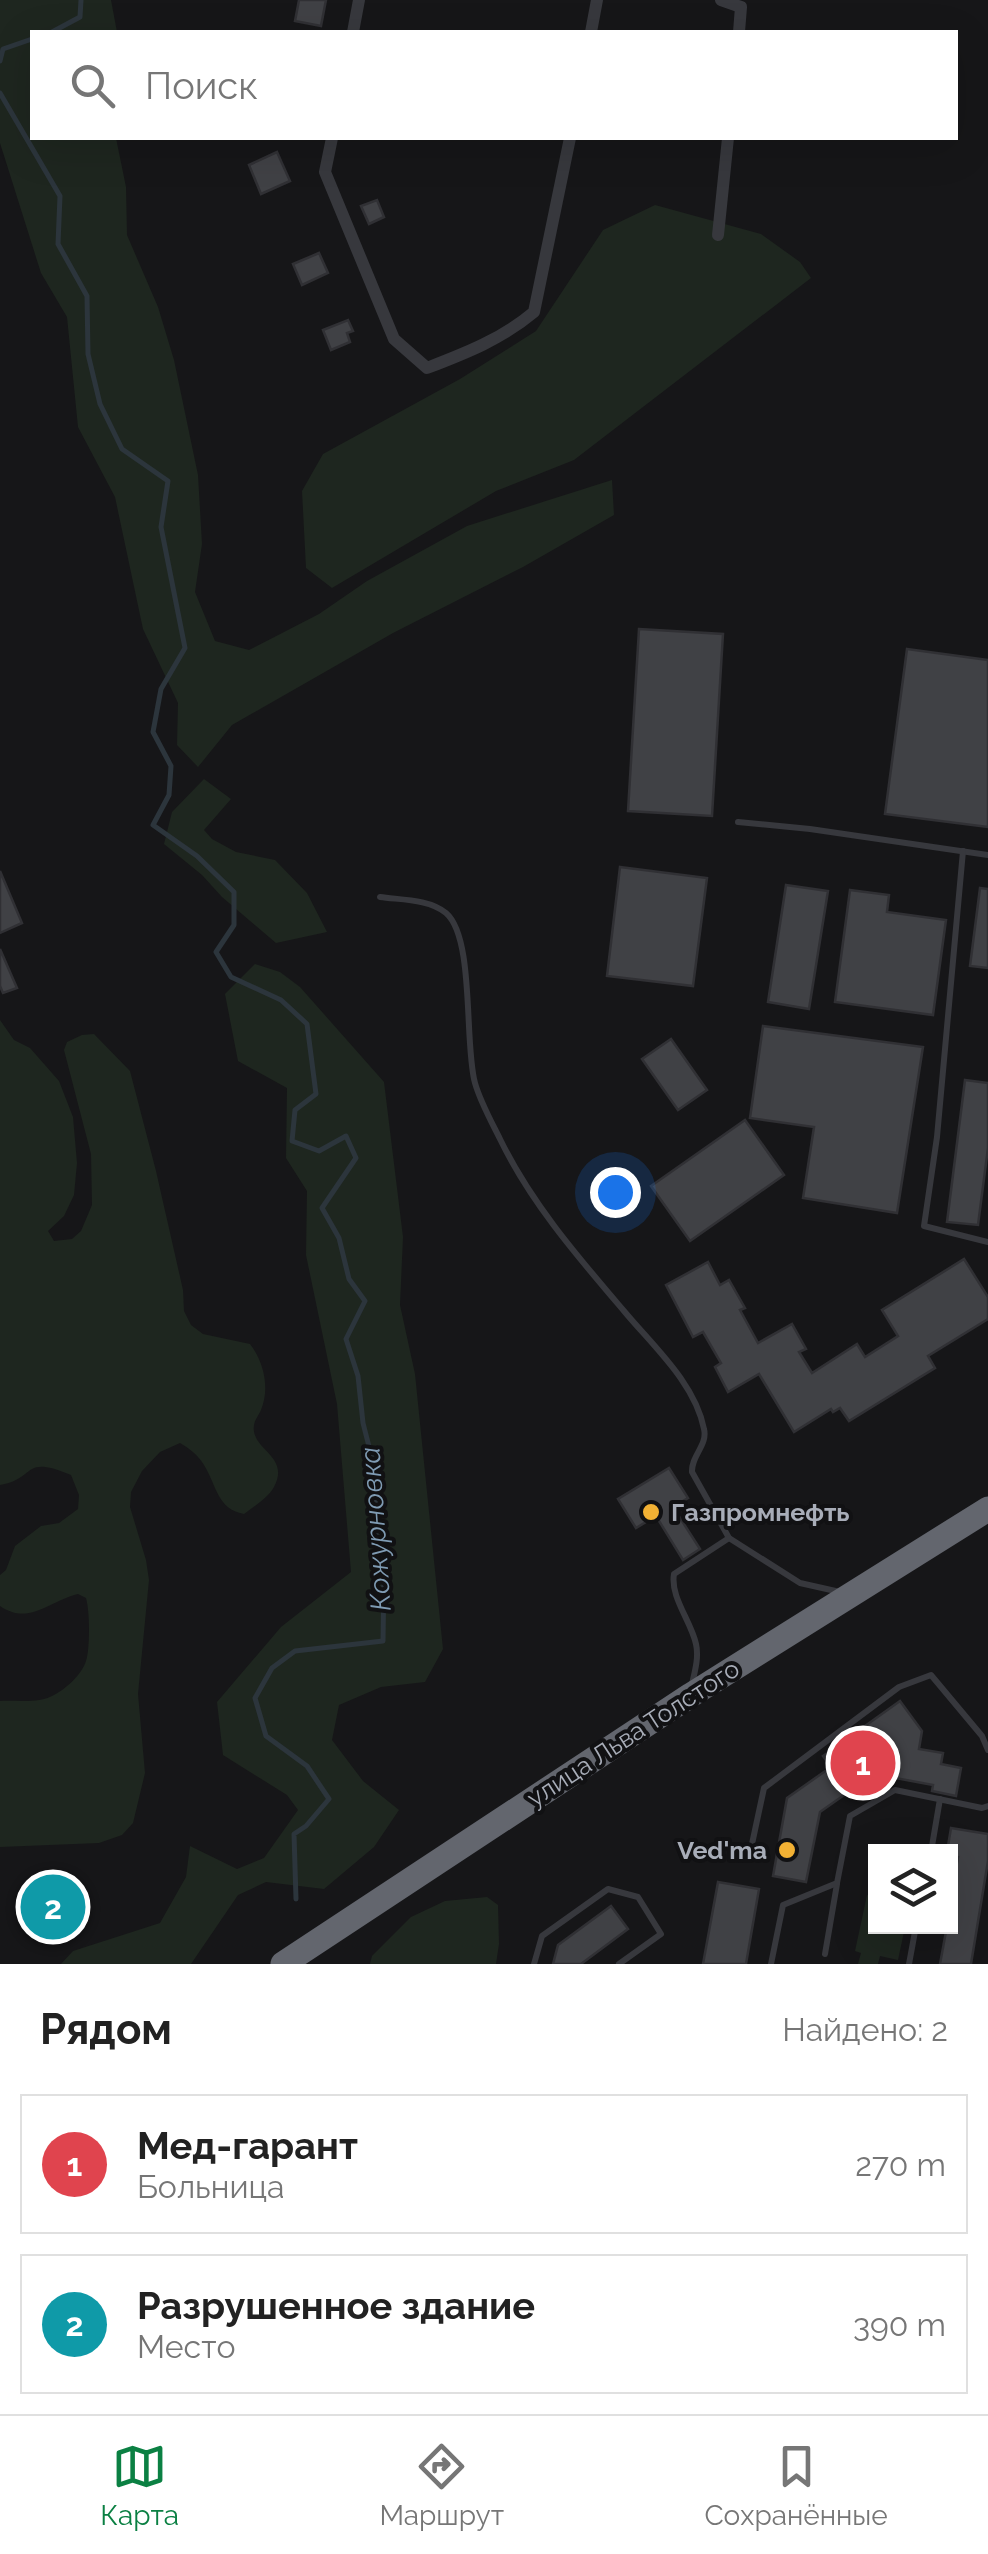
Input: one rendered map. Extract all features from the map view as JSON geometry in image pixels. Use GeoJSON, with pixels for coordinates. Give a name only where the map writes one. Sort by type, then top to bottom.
{"type":"FeatureCollection","features":[{"type":"Feature","properties":{"kind":"highway","name":"улица Льва Толстого"},"geometry":{"type":"LineString","coordinates":[[283,1964],[690,1695],[988,1509]]}},
{"type":"Feature","properties":{"kind":"street"},"geometry":{"type":"LineString","coordinates":[[353,30],[360,0]]}},
{"type":"Feature","properties":{"kind":"street"},"geometry":{"type":"LineString","coordinates":[[591,30],[598,0]]}},
{"type":"Feature","properties":{"kind":"street"},"geometry":{"type":"LineString","coordinates":[[721,0],[742,6],[739,30]]}},
{"type":"Feature","properties":{"kind":"street"},"geometry":{"type":"LineString","coordinates":[[332,140],[325,172],[394,339],[427,368],[512,330],[534,312],[570,140]]}},
{"type":"Feature","properties":{"kind":"street"},"geometry":{"type":"LineString","coordinates":[[718,234],[728,140]]}},
{"type":"Feature","properties":{"kind":"lane"},"geometry":{"type":"LineString","coordinates":[[738,822],[988,855]]}},
{"type":"Feature","properties":{"kind":"lane"},"geometry":{"type":"LineString","coordinates":[[964,852],[937,1137],[924,1226],[988,1242]]}},
{"type":"Feature","properties":{"kind":"lane"},"geometry":{"type":"LineString","coordinates":[[380,897],[429,904],[444,910],[454,922],[461,946],[474,1082],[527,1188],[555,1228],[691,1394],[705,1438],[692,1472],[729,1538],[800,1583],[851,1594]]}},
{"type":"Feature","properties":{"kind":"lane"},"geometry":{"type":"LineString","coordinates":[[690,1695],[697,1648],[672,1584],[674,1574],[729,1538]]}},
{"type":"Feature","properties":{"kind":"lane"},"geometry":{"type":"LineString","coordinates":[[749,1858],[764,1788],[899,1686],[930,1675],[982,1736],[988,1750]]}},
{"type":"Feature","properties":{"kind":"lane"},"geometry":{"type":"LineString","coordinates":[[825,1954],[850,1816],[895,1790],[988,1806]]}},
{"type":"Feature","properties":{"kind":"lane"},"geometry":{"type":"LineString","coordinates":[[932,1844],[940,1800]]}},
{"type":"Feature","properties":{"kind":"lane"},"geometry":{"type":"LineString","coordinates":[[771,1964],[783,1905],[837,1883]]}},
{"type":"Feature","properties":{"kind":"lane"},"geometry":{"type":"LineString","coordinates":[[534,1964],[542,1936],[608,1889],[638,1897],[662,1934],[619,1964]]}},
{"type":"Feature","properties":{"kind":"lane"},"geometry":{"type":"LineString","coordinates":[[909,1964],[915,1934]]}},
{"type":"Feature","properties":{"kind":"shaded area"},"geometry":{"type":"Polygon","coordinates":[[[0,0],[111,0],[117,30],[30,30],[30,140],[116,140],[126,187],[127,235],[158,307],[174,360],[198,475],[202,544],[195,592],[215,641],[249,650],[319,614],[367,581],[467,526],[612,480],[614,515],[523,567],[393,633],[232,725],[198,767],[177,745],[178,703],[143,629],[115,497],[78,427],[67,317],[41,273],[0,143],[0,0]]]}},
{"type":"Feature","properties":{"kind":"shaded area"},"geometry":{"type":"Polygon","coordinates":[[[655,205],[761,234],[800,262],[811,278],[574,460],[496,491],[332,588],[306,568],[302,491],[323,454],[460,379],[536,331],[603,230],[655,205]]]}},
{"type":"Feature","properties":{"kind":"shaded area"},"geometry":{"type":"Polygon","coordinates":[[[204,779],[231,799],[204,830],[236,852],[275,860],[307,893],[327,932],[276,943],[164,844],[172,812],[204,779]]]}},
{"type":"Feature","properties":{"kind":"shaded area"},"geometry":{"type":"Polygon","coordinates":[[[255,964],[280,972],[300,987],[384,1082],[403,1237],[400,1305],[415,1374],[443,1649],[425,1682],[381,1687],[339,1705],[332,1740],[363,1781],[399,1810],[374,1847],[324,1889],[266,1882],[238,1895],[191,1964],[61,1964],[73,1951],[160,1923],[186,1877],[190,1846],[237,1869],[264,1858],[298,1810],[287,1795],[223,1755],[217,1702],[281,1627],[351,1572],[337,1404],[306,1255],[307,1191],[286,1158],[287,1088],[238,1061],[225,994],[255,964]]]}},
{"type":"Feature","properties":{"kind":"shaded area"},"geometry":{"type":"Polygon","coordinates":[[[0,1020],[14,1040],[30,1048],[59,1081],[73,1117],[77,1163],[74,1195],[64,1216],[48,1231],[54,1241],[72,1239],[81,1231],[92,1205],[91,1154],[64,1050],[67,1042],[94,1034],[130,1071],[183,1290],[184,1311],[191,1325],[203,1334],[250,1344],[255,1351],[265,1384],[254,1434],[277,1467],[274,1487],[244,1514],[223,1502],[202,1461],[180,1443],[160,1452],[142,1471],[131,1492],[130,1507],[149,1580],[138,1694],[145,1773],[133,1823],[122,1835],[99,1843],[0,1847],[0,1701],[41,1700],[64,1689],[84,1666],[89,1630],[86,1598],[78,1594],[30,1613],[10,1612],[0,1606],[0,1575],[6,1570],[15,1546],[41,1526],[59,1523],[78,1509],[79,1495],[71,1475],[44,1467],[36,1467],[0,1485],[0,1020]]]}},
{"type":"Feature","properties":{"kind":"shaded area"},"geometry":{"type":"Polygon","coordinates":[[[867,1895],[868,1934],[904,1934],[898,1960],[880,1956],[878,1964],[858,1964],[861,1953],[855,1951],[867,1895]]]}},
{"type":"Feature","properties":{"kind":"shaded area"},"geometry":{"type":"Polygon","coordinates":[[[487,1897],[498,1905],[496,1964],[370,1964],[372,1956],[411,1917],[445,1901],[487,1897]]]}},
{"type":"Feature","properties":{"kind":"building"},"geometry":{"type":"Polygon","coordinates":[[[299,0],[326,0],[321,26],[295,21],[299,0]]]}},
{"type":"Feature","properties":{"kind":"building"},"geometry":{"type":"Polygon","coordinates":[[[277,152],[290,181],[261,194],[249,165],[277,152]]]}},
{"type":"Feature","properties":{"kind":"building"},"geometry":{"type":"Polygon","coordinates":[[[377,200],[384,217],[369,224],[361,206],[377,200]]]}},
{"type":"Feature","properties":{"kind":"building"},"geometry":{"type":"Polygon","coordinates":[[[319,253],[328,273],[302,285],[293,264],[319,253]]]}},
{"type":"Feature","properties":{"kind":"building"},"geometry":{"type":"Polygon","coordinates":[[[348,320],[353,331],[347,333],[350,342],[331,350],[323,330],[348,320]]]}},
{"type":"Feature","properties":{"kind":"building"},"geometry":{"type":"Polygon","coordinates":[[[639,629],[723,634],[712,816],[628,811],[639,629]]]}},
{"type":"Feature","properties":{"kind":"building"},"geometry":{"type":"Polygon","coordinates":[[[907,649],[988,660],[988,827],[885,814],[907,649]]]}},
{"type":"Feature","properties":{"kind":"building"},"geometry":{"type":"Polygon","coordinates":[[[620,867],[707,878],[693,986],[607,976],[620,867]]]}},
{"type":"Feature","properties":{"kind":"building"},"geometry":{"type":"Polygon","coordinates":[[[0,871],[22,923],[0,933],[0,871]]]}},
{"type":"Feature","properties":{"kind":"building"},"geometry":{"type":"Polygon","coordinates":[[[786,885],[828,891],[809,1009],[768,1002],[786,885]]]}},
{"type":"Feature","properties":{"kind":"building"},"geometry":{"type":"Polygon","coordinates":[[[980,888],[988,889],[988,968],[970,966],[980,888]]]}},
{"type":"Feature","properties":{"kind":"building"},"geometry":{"type":"Polygon","coordinates":[[[850,890],[889,895],[887,912],[946,920],[933,1015],[835,1002],[850,890]]]}},
{"type":"Feature","properties":{"kind":"building"},"geometry":{"type":"Polygon","coordinates":[[[0,949],[17,988],[3,993],[0,986],[0,949]]]}},
{"type":"Feature","properties":{"kind":"building"},"geometry":{"type":"Polygon","coordinates":[[[763,1026],[923,1047],[897,1213],[803,1198],[814,1127],[750,1118],[763,1026]]]}},
{"type":"Feature","properties":{"kind":"building"},"geometry":{"type":"Polygon","coordinates":[[[671,1039],[707,1090],[678,1110],[642,1059],[671,1039]]]}},
{"type":"Feature","properties":{"kind":"building"},"geometry":{"type":"Polygon","coordinates":[[[965,1080],[988,1083],[988,1148],[978,1225],[947,1222],[965,1080]]]}},
{"type":"Feature","properties":{"kind":"building"},"geometry":{"type":"Polygon","coordinates":[[[745,1120],[784,1175],[690,1241],[651,1186],[745,1120]]]}},
{"type":"Feature","properties":{"kind":"building"},"geometry":{"type":"Polygon","coordinates":[[[964,1259],[988,1297],[988,1319],[928,1356],[935,1368],[849,1421],[840,1408],[833,1412],[831,1409],[794,1432],[759,1374],[728,1392],[715,1367],[721,1363],[703,1332],[693,1337],[666,1285],[708,1262],[720,1285],[729,1280],[758,1343],[792,1324],[806,1349],[799,1352],[812,1373],[857,1344],[865,1357],[898,1336],[882,1310],[964,1259]]]}},
{"type":"Feature","properties":{"kind":"building","name":"Газпромнефть"},"geometry":{"type":"Polygon","coordinates":[[[669,1468],[688,1498],[673,1507],[700,1549],[683,1560],[656,1516],[636,1528],[618,1499],[669,1468]]]}},
{"type":"Feature","properties":{"kind":"building"},"geometry":{"type":"Polygon","coordinates":[[[900,1701],[922,1731],[919,1749],[943,1753],[941,1764],[961,1768],[956,1796],[932,1791],[933,1785],[874,1774],[820,1812],[806,1882],[773,1876],[787,1798],[831,1767],[823,1756],[900,1701]]]}},
{"type":"Feature","properties":{"kind":"building"},"geometry":{"type":"Polygon","coordinates":[[[951,1828],[988,1834],[988,1861],[971,1964],[940,1964],[946,1934],[958,1934],[958,1844],[948,1844],[951,1828]]]}},
{"type":"Feature","properties":{"kind":"building"},"geometry":{"type":"Polygon","coordinates":[[[718,1882],[759,1889],[746,1964],[703,1964],[718,1882]]]}},
{"type":"Feature","properties":{"kind":"building"},"geometry":{"type":"Polygon","coordinates":[[[57,1892],[68,1906],[48,1922],[37,1908],[57,1892]]]}},
{"type":"Feature","properties":{"kind":"building"},"geometry":{"type":"Polygon","coordinates":[[[611,1906],[628,1929],[581,1964],[553,1964],[558,1945],[611,1906]]]}},
{"type":"Feature","properties":{"kind":"waterway","name":"Кожурновка"},"geometry":{"type":"LineString","coordinates":[[56,30],[80,17],[81,0]]}},
{"type":"Feature","properties":{"kind":"waterway","name":"Кожурновка"},"geometry":{"type":"LineString","coordinates":[[0,61],[3,49],[30,40]]}},
{"type":"Feature","properties":{"kind":"waterway","name":"Кожурновка"},"geometry":{"type":"LineString","coordinates":[[0,93],[60,196],[58,244],[87,296],[88,354],[100,404],[122,449],[168,481],[161,527],[185,648],[161,689],[153,732],[171,766],[169,795],[153,825],[197,856],[234,892],[234,925],[216,952],[231,977],[281,1000],[307,1024],[316,1094],[295,1110],[292,1141],[319,1151],[346,1136],[356,1158],[322,1208],[339,1238],[349,1279],[365,1301],[346,1339],[358,1376],[363,1423],[376,1474],[376,1534],[384,1574],[383,1641],[295,1651],[272,1668],[255,1698],[266,1736],[307,1766],[329,1799],[294,1834],[296,1899]]}},
{"type":"Feature","properties":{"kind":"place","name":"Газпромнефть"},"geometry":{"type":"Point","coordinates":[651,1512]}},
{"type":"Feature","properties":{"kind":"place","name":"Мед-гарант"},"geometry":{"type":"Point","coordinates":[863,1763]}},
{"type":"Feature","properties":{"kind":"place","name":"Ved'ma"},"geometry":{"type":"Point","coordinates":[787,1850]}},
{"type":"Feature","properties":{"kind":"place","name":"Разрушенное здание"},"geometry":{"type":"Point","coordinates":[53,1907]}}]}
